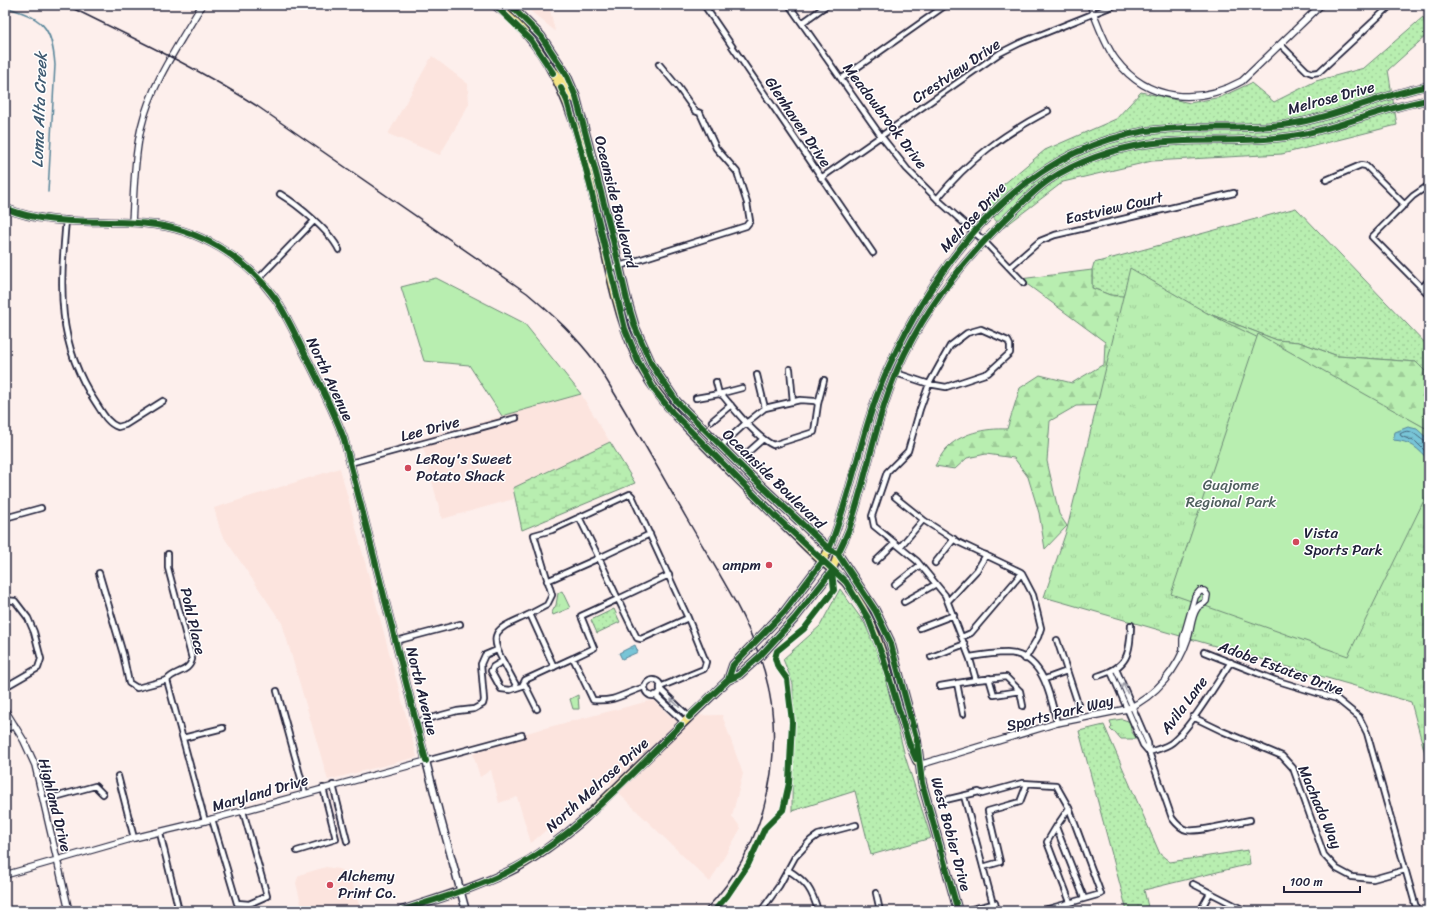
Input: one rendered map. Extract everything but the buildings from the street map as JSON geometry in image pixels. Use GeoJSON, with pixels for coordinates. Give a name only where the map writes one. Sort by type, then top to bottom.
{"type":"FeatureCollection","features":[{"type":"Feature","properties":{"kind":"main road","name":"Oceanside Boulevard"},"geometry":{"type":"LineString","coordinates":[[495,5],[531,40],[551,68],[567,102],[582,153],[625,329],[638,361],[659,396],[672,412],[822,562],[846,582],[868,618],[883,657],[909,743],[919,765]]}},
{"type":"Feature","properties":{"kind":"main road","name":"Oceanside Boulevard"},"geometry":{"type":"LineString","coordinates":[[510,5],[541,36],[566,74],[577,100],[610,227],[618,267],[635,327],[652,365],[677,402],[751,476],[829,549],[838,554],[875,610],[890,641],[917,741],[919,765]]}},
{"type":"Feature","properties":{"kind":"main road"},"geometry":{"type":"LineString","coordinates":[[551,68],[560,75],[572,98],[577,100]]}},
{"type":"Feature","properties":{"kind":"main road","name":"Melrose Drive"},"geometry":{"type":"LineString","coordinates":[[822,562],[829,549],[846,504],[872,407],[889,365],[909,324],[939,274],[974,231],[1012,194],[1045,168],[1081,150],[1122,136],[1182,128],[1255,127],[1290,124],[1310,120],[1407,90],[1429,86]]}},
{"type":"Feature","properties":{"kind":"main road","name":"Melrose Drive"},"geometry":{"type":"LineString","coordinates":[[832,571],[851,525],[882,408],[896,373],[919,327],[983,240],[1049,180],[1084,162],[1123,148],[1182,141],[1255,140],[1290,137],[1312,133],[1408,103],[1429,100]]}},
{"type":"Feature","properties":{"kind":"main road","name":"North Avenue"},"geometry":{"type":"LineString","coordinates":[[5,208],[34,217],[132,223],[166,227],[199,237],[221,249],[243,265],[275,298],[334,412],[350,463],[466,911]]}},
{"type":"Feature","properties":{"kind":"main road"},"geometry":{"type":"LineString","coordinates":[[708,448],[716,447],[744,473],[751,476]]}},
{"type":"Feature","properties":{"kind":"main road","name":"North Melrose Drive"},"geometry":{"type":"LineString","coordinates":[[728,680],[733,665],[785,611],[822,562]]}},
{"type":"Feature","properties":{"kind":"main road","name":"North Melrose Drive"},"geometry":{"type":"LineString","coordinates":[[401,911],[490,880],[516,868],[564,836],[728,680],[739,675],[760,656],[795,618],[832,571]]}},
{"type":"Feature","properties":{"kind":"main road","name":"West Bobier Drive"},"geometry":{"type":"LineString","coordinates":[[919,765],[922,783],[958,911]]}},
{"type":"Feature","properties":{"kind":"street"},"geometry":{"type":"LineString","coordinates":[[132,223],[136,157],[146,111],[160,77],[202,5]]}},
{"type":"Feature","properties":{"kind":"street","name":"Glenhaven Drive"},"geometry":{"type":"LineString","coordinates":[[704,5],[873,253]]}},
{"type":"Feature","properties":{"kind":"street","name":"Meadowbrook Drive"},"geometry":{"type":"LineString","coordinates":[[789,5],[881,136],[907,169],[937,199],[974,231],[1024,283]]}},
{"type":"Feature","properties":{"kind":"street"},"geometry":{"type":"LineString","coordinates":[[802,23],[827,5]]}},
{"type":"Feature","properties":{"kind":"street"},"geometry":{"type":"LineString","coordinates":[[841,79],[946,5]]}},
{"type":"Feature","properties":{"kind":"street"},"geometry":{"type":"LineString","coordinates":[[1090,5],[1109,49],[1124,70],[1149,88],[1168,94],[1190,97],[1203,96],[1228,88],[1252,73],[1321,5]]}},
{"type":"Feature","properties":{"kind":"street","name":"Crestview Drive"},"geometry":{"type":"LineString","coordinates":[[821,178],[1000,53],[1115,5]]}},
{"type":"Feature","properties":{"kind":"street"},"geometry":{"type":"LineString","coordinates":[[1281,45],[1307,71],[1312,73],[1319,72],[1391,5]]}},
{"type":"Feature","properties":{"kind":"street"},"geometry":{"type":"LineString","coordinates":[[610,269],[746,226],[750,221],[747,203],[737,172],[716,148],[700,113],[694,110],[659,64]]}},
{"type":"Feature","properties":{"kind":"street"},"geometry":{"type":"LineString","coordinates":[[937,199],[971,162],[989,146],[1018,127],[1048,111]]}},
{"type":"Feature","properties":{"kind":"street"},"geometry":{"type":"LineString","coordinates":[[1326,180],[1361,165],[1366,166],[1405,205]]}},
{"type":"Feature","properties":{"kind":"street"},"geometry":{"type":"LineString","coordinates":[[1429,185],[1413,196],[1372,237],[1429,295]]}},
{"type":"Feature","properties":{"kind":"street","name":"Eastview Court"},"geometry":{"type":"LineString","coordinates":[[1010,267],[1040,241],[1056,235],[1234,193]]}},
{"type":"Feature","properties":{"kind":"street"},"geometry":{"type":"LineString","coordinates":[[280,194],[297,204],[335,242],[339,250]]}},
{"type":"Feature","properties":{"kind":"street"},"geometry":{"type":"LineString","coordinates":[[66,220],[61,277],[62,312],[68,340],[84,381],[109,422],[118,427],[125,425],[163,401]]}},
{"type":"Feature","properties":{"kind":"street"},"geometry":{"type":"LineString","coordinates":[[258,279],[314,221]]}},
{"type":"Feature","properties":{"kind":"street"},"geometry":{"type":"LineString","coordinates":[[1422,288],[1429,280]]}},
{"type":"Feature","properties":{"kind":"street"},"geometry":{"type":"LineString","coordinates":[[896,373],[930,384],[946,387],[988,373],[1010,353],[1010,344],[1008,341],[984,329],[967,333],[950,346],[930,384],[920,409],[908,451],[887,472],[872,516],[874,526],[920,565],[936,584],[948,602],[970,657],[976,680]]}},
{"type":"Feature","properties":{"kind":"street"},"geometry":{"type":"LineString","coordinates":[[790,369],[793,402]]}},
{"type":"Feature","properties":{"kind":"street"},"geometry":{"type":"LineString","coordinates":[[757,375],[765,408]]}},
{"type":"Feature","properties":{"kind":"street"},"geometry":{"type":"LineString","coordinates":[[716,382],[719,394],[763,439],[773,445],[810,435],[815,430],[818,404],[824,380]]}},
{"type":"Feature","properties":{"kind":"street"},"geometry":{"type":"LineString","coordinates":[[696,398],[742,388]]}},
{"type":"Feature","properties":{"kind":"street"},"geometry":{"type":"LineString","coordinates":[[721,446],[765,408],[800,400],[815,401],[818,404]]}},
{"type":"Feature","properties":{"kind":"street"},"geometry":{"type":"LineString","coordinates":[[712,421],[731,405]]}},
{"type":"Feature","properties":{"kind":"street","name":"Lee Drive"},"geometry":{"type":"LineString","coordinates":[[350,463],[516,418]]}},
{"type":"Feature","properties":{"kind":"street"},"geometry":{"type":"LineString","coordinates":[[746,454],[763,439]]}},
{"type":"Feature","properties":{"kind":"street"},"geometry":{"type":"LineString","coordinates":[[517,687],[497,650],[494,640],[496,633],[501,628],[547,606],[550,602],[552,595],[534,535],[552,530],[630,494],[688,618],[705,665],[704,669],[660,688],[656,695]]}},
{"type":"Feature","properties":{"kind":"street"},"geometry":{"type":"LineString","coordinates":[[896,497],[923,520],[954,540],[1022,573],[1034,595],[1040,628],[1038,637],[1025,659]]}},
{"type":"Feature","properties":{"kind":"street"},"geometry":{"type":"LineString","coordinates":[[5,518],[41,508]]}},
{"type":"Feature","properties":{"kind":"street"},"geometry":{"type":"LineString","coordinates":[[579,517],[637,638],[641,639],[688,618]]}},
{"type":"Feature","properties":{"kind":"street"},"geometry":{"type":"LineString","coordinates":[[900,547],[923,520]]}},
{"type":"Feature","properties":{"kind":"street"},"geometry":{"type":"LineString","coordinates":[[547,581],[650,534]]}},
{"type":"Feature","properties":{"kind":"street"},"geometry":{"type":"LineString","coordinates":[[935,563],[954,540]]}},
{"type":"Feature","properties":{"kind":"street"},"geometry":{"type":"LineString","coordinates":[[876,561],[895,543]]}},
{"type":"Feature","properties":{"kind":"street","name":"Pohl Place"},"geometry":{"type":"LineString","coordinates":[[99,573],[123,654],[129,683],[137,688],[167,680],[172,674],[184,670],[191,665],[192,660],[168,568],[168,554]]}},
{"type":"Feature","properties":{"kind":"street"},"geometry":{"type":"LineString","coordinates":[[948,602],[977,570],[986,555]]}},
{"type":"Feature","properties":{"kind":"street"},"geometry":{"type":"LineString","coordinates":[[895,585],[920,565]]}},
{"type":"Feature","properties":{"kind":"street"},"geometry":{"type":"LineString","coordinates":[[962,637],[971,633],[1022,573]]}},
{"type":"Feature","properties":{"kind":"street"},"geometry":{"type":"LineString","coordinates":[[503,661],[493,667],[491,671],[501,689],[510,690],[522,686],[525,680],[594,648],[581,616],[669,575]]}},
{"type":"Feature","properties":{"kind":"street"},"geometry":{"type":"LineString","coordinates":[[904,602],[936,584]]}},
{"type":"Feature","properties":{"kind":"street","name":"Sports Park Way"},"geometry":{"type":"LineString","coordinates":[[919,765],[1057,724],[1127,709],[1133,706],[1150,694],[1165,680],[1176,665],[1183,650],[1188,639],[1197,608],[1206,601],[1207,595],[1204,591],[1200,591],[1195,596],[1183,639],[1183,650]]}},
{"type":"Feature","properties":{"kind":"street"},"geometry":{"type":"LineString","coordinates":[[5,600],[15,601],[28,618],[34,632],[41,659],[38,668],[5,687]]}},
{"type":"Feature","properties":{"kind":"street"},"geometry":{"type":"LineString","coordinates":[[530,614],[554,667]]}},
{"type":"Feature","properties":{"kind":"street"},"geometry":{"type":"LineString","coordinates":[[920,628],[954,615]]}},
{"type":"Feature","properties":{"kind":"street"},"geometry":{"type":"LineString","coordinates":[[396,641],[460,624]]}},
{"type":"Feature","properties":{"kind":"street"},"geometry":{"type":"LineString","coordinates":[[1098,676],[1111,672],[1123,664],[1130,648],[1131,625]]}},
{"type":"Feature","properties":{"kind":"street"},"geometry":{"type":"LineString","coordinates":[[1057,640],[1078,704]]}},
{"type":"Feature","properties":{"kind":"street"},"geometry":{"type":"LineString","coordinates":[[931,657],[965,644]]}},
{"type":"Feature","properties":{"kind":"street"},"geometry":{"type":"LineString","coordinates":[[416,722],[457,711],[474,709],[483,704],[484,700],[480,664],[485,655],[497,650]]}},
{"type":"Feature","properties":{"kind":"street","name":"Adobe Estates Drive"},"geometry":{"type":"LineString","coordinates":[[1204,652],[1274,680],[1337,699],[1359,717],[1367,733],[1417,911]]}},
{"type":"Feature","properties":{"kind":"street"},"geometry":{"type":"LineString","coordinates":[[970,657],[1008,653],[1020,655],[1038,668],[1045,679],[1057,724]]}},
{"type":"Feature","properties":{"kind":"street"},"geometry":{"type":"LineString","coordinates":[[573,658],[593,700],[604,701],[618,699],[645,687],[647,683],[652,680],[657,682],[660,688],[687,720]]}},
{"type":"Feature","properties":{"kind":"street","name":"Avila Lane"},"geometry":{"type":"LineString","coordinates":[[1149,752],[1164,747],[1174,741],[1194,717],[1231,662]]}},
{"type":"Feature","properties":{"kind":"street"},"geometry":{"type":"LineString","coordinates":[[1116,669],[1148,743],[1149,752],[1172,818],[1186,830],[1197,830],[1250,820]]}},
{"type":"Feature","properties":{"kind":"street"},"geometry":{"type":"LineString","coordinates":[[1045,679],[1067,671]]}},
{"type":"Feature","properties":{"kind":"street"},"geometry":{"type":"LineString","coordinates":[[1111,672],[1143,745],[1149,752]]}},
{"type":"Feature","properties":{"kind":"street"},"geometry":{"type":"LineString","coordinates":[[940,686],[989,678],[1006,677],[1020,691],[1023,706]]}},
{"type":"Feature","properties":{"kind":"street"},"geometry":{"type":"LineString","coordinates":[[989,678],[994,695],[1020,691]]}},
{"type":"Feature","properties":{"kind":"street"},"geometry":{"type":"LineString","coordinates":[[167,680],[205,821]]}},
{"type":"Feature","properties":{"kind":"street"},"geometry":{"type":"LineString","coordinates":[[524,683],[537,708]]}},
{"type":"Feature","properties":{"kind":"street"},"geometry":{"type":"LineString","coordinates":[[957,683],[963,714]]}},
{"type":"Feature","properties":{"kind":"street"},"geometry":{"type":"LineString","coordinates":[[645,687],[647,693],[656,695],[687,720]]}},
{"type":"Feature","properties":{"kind":"street"},"geometry":{"type":"LineString","coordinates":[[277,691],[305,793]]}},
{"type":"Feature","properties":{"kind":"street","name":"Highland Drive"},"geometry":{"type":"LineString","coordinates":[[5,710],[35,765],[69,911]]}},
{"type":"Feature","properties":{"kind":"street","name":"Machado Way"},"geometry":{"type":"LineString","coordinates":[[1194,717],[1222,731],[1282,756],[1293,768],[1324,855],[1337,869],[1352,877],[1373,878],[1405,870]]}},
{"type":"Feature","properties":{"kind":"street"},"geometry":{"type":"LineString","coordinates":[[5,729],[15,726]]}},
{"type":"Feature","properties":{"kind":"street"},"geometry":{"type":"LineString","coordinates":[[183,738],[223,728]]}},
{"type":"Feature","properties":{"kind":"street","name":"Maryland Drive"},"geometry":{"type":"LineString","coordinates":[[5,875],[56,859],[243,811],[333,785],[522,735]]}},
{"type":"Feature","properties":{"kind":"street"},"geometry":{"type":"LineString","coordinates":[[118,776],[134,838]]}},
{"type":"Feature","properties":{"kind":"street"},"geometry":{"type":"LineString","coordinates":[[983,867],[1000,862],[988,811],[1020,802],[1027,784]]}},
{"type":"Feature","properties":{"kind":"street"},"geometry":{"type":"LineString","coordinates":[[945,800],[978,792],[982,794],[1027,784],[1056,785],[1069,808],[1100,894],[1041,911]]}},
{"type":"Feature","properties":{"kind":"street"},"geometry":{"type":"LineString","coordinates":[[333,785],[348,841]]}},
{"type":"Feature","properties":{"kind":"street"},"geometry":{"type":"LineString","coordinates":[[44,800],[95,786],[103,794]]}},
{"type":"Feature","properties":{"kind":"street"},"geometry":{"type":"LineString","coordinates":[[297,851],[336,839],[323,788]]}},
{"type":"Feature","properties":{"kind":"street"},"geometry":{"type":"LineString","coordinates":[[964,796],[993,904],[995,903],[998,911]]}},
{"type":"Feature","properties":{"kind":"street"},"geometry":{"type":"LineString","coordinates":[[1069,808],[1047,842],[1070,902]]}},
{"type":"Feature","properties":{"kind":"street"},"geometry":{"type":"LineString","coordinates":[[212,819],[236,903],[249,904],[267,896],[243,811]]}},
{"type":"Feature","properties":{"kind":"street"},"geometry":{"type":"LineString","coordinates":[[761,911],[800,849],[818,836],[856,825]]}},
{"type":"Feature","properties":{"kind":"street"},"geometry":{"type":"LineString","coordinates":[[1056,828],[1084,898]]}},
{"type":"Feature","properties":{"kind":"street"},"geometry":{"type":"LineString","coordinates":[[160,833],[179,911]]}},
{"type":"Feature","properties":{"kind":"street"},"geometry":{"type":"LineString","coordinates":[[788,870],[799,877],[808,886],[812,892],[818,911]]}},
{"type":"Feature","properties":{"kind":"street"},"geometry":{"type":"LineString","coordinates":[[1193,884],[1246,911]]}},
{"type":"Feature","properties":{"kind":"street"},"geometry":{"type":"LineString","coordinates":[[876,893],[880,911]]}},
{"type":"Feature","properties":{"kind":"street"},"geometry":{"type":"LineString","coordinates":[[1200,911],[1210,893]]}},
{"type":"Feature","properties":{"kind":"street"},"geometry":{"type":"LineString","coordinates":[[964,911],[993,904]]}},
{"type":"Feature","properties":{"kind":"shaded area"},"geometry":{"type":"Polygon","coordinates":[[[523,5],[549,5],[555,31],[523,5]]]}},
{"type":"Feature","properties":{"kind":"shaded area"},"geometry":{"type":"Polygon","coordinates":[[[432,56],[468,84],[469,104],[440,155],[388,134],[432,56]]]}},
{"type":"Feature","properties":{"kind":"shaded area"},"geometry":{"type":"Polygon","coordinates":[[[581,394],[610,442],[513,488],[514,499],[442,519],[421,439],[581,394]]]}},
{"type":"Feature","properties":{"kind":"shaded area"},"geometry":{"type":"Polygon","coordinates":[[[340,468],[417,757],[328,780],[282,623],[221,533],[214,508],[340,468]]]}},
{"type":"Feature","properties":{"kind":"shaded area"},"geometry":{"type":"Polygon","coordinates":[[[653,700],[670,716],[722,715],[743,774],[732,816],[741,828],[710,882],[605,780],[531,843],[517,797],[499,803],[491,770],[480,777],[473,754],[526,733],[653,700]]]}},
{"type":"Feature","properties":{"kind":"shaded area"},"geometry":{"type":"Polygon","coordinates":[[[326,867],[349,873],[361,911],[303,911],[296,883],[298,877],[302,874],[326,867]]]}},
{"type":"Feature","properties":{"kind":"shaded area"},"geometry":{"type":"Polygon","coordinates":[[[452,904],[458,907],[459,911],[432,911],[452,904]]]}},
{"type":"Feature","properties":{"kind":"green space"},"geometry":{"type":"Polygon","coordinates":[[[1423,17],[1428,34],[1388,70],[1397,125],[1282,154],[1152,161],[1063,182],[1003,228],[980,204],[1045,150],[1116,119],[1141,92],[1190,103],[1221,97],[1251,83],[1274,102],[1316,81],[1364,68],[1423,17]]]}},
{"type":"Feature","properties":{"kind":"green space"},"geometry":{"type":"Polygon","coordinates":[[[1296,208],[1429,347],[1429,375],[1416,362],[1338,356],[1299,342],[1277,340],[1207,313],[1110,295],[1092,288],[1092,270],[1094,263],[1296,208]]]}},
{"type":"Feature","properties":{"kind":"green space","name":"Guajome Regional Park"},"geometry":{"type":"Polygon","coordinates":[[[1130,268],[1207,313],[1275,346],[1429,430],[1429,768],[1411,702],[1044,597],[1067,529],[1130,268]]]}},
{"type":"Feature","properties":{"kind":"green space"},"geometry":{"type":"Polygon","coordinates":[[[1092,270],[1092,288],[1110,295],[1123,296],[1136,314],[1207,313],[1277,340],[1299,342],[1338,356],[1416,362],[1429,375],[1429,492],[1120,405],[1076,406],[1050,421],[1047,461],[1059,514],[1067,526],[1045,549],[1039,513],[1028,477],[1014,458],[986,454],[967,458],[955,469],[935,466],[945,450],[958,439],[973,433],[990,429],[1007,429],[1020,388],[1040,375],[1072,383],[1104,364],[1105,342],[1020,279],[1092,270]]]}},
{"type":"Feature","properties":{"kind":"green space"},"geometry":{"type":"Polygon","coordinates":[[[436,278],[524,323],[581,394],[502,416],[469,365],[424,361],[401,287],[436,278]]]}},
{"type":"Feature","properties":{"kind":"green space","name":"Vista Sports Park"},"geometry":{"type":"Polygon","coordinates":[[[1258,334],[1429,430],[1429,490],[1348,656],[1171,594],[1258,334]]]}},
{"type":"Feature","properties":{"kind":"green space"},"geometry":{"type":"Polygon","coordinates":[[[610,442],[635,483],[522,530],[513,488],[610,442]]]}},
{"type":"Feature","properties":{"kind":"green space"},"geometry":{"type":"Polygon","coordinates":[[[840,589],[865,624],[881,661],[905,756],[931,838],[871,855],[855,791],[792,811],[793,684],[783,659],[820,626],[840,589]]]}},
{"type":"Feature","properties":{"kind":"green space"},"geometry":{"type":"Polygon","coordinates":[[[562,591],[570,608],[553,615],[552,612],[556,605],[558,593],[562,591]]]}},
{"type":"Feature","properties":{"kind":"green space"},"geometry":{"type":"Polygon","coordinates":[[[614,609],[620,622],[597,633],[591,620],[614,609]]]}},
{"type":"Feature","properties":{"kind":"green space"},"geometry":{"type":"Polygon","coordinates":[[[578,695],[579,709],[573,709],[570,699],[578,695]]]}},
{"type":"Feature","properties":{"kind":"green space"},"geometry":{"type":"Polygon","coordinates":[[[1122,719],[1131,722],[1131,731],[1137,739],[1121,739],[1110,729],[1112,727],[1110,721],[1122,719]]]}},
{"type":"Feature","properties":{"kind":"green space"},"geometry":{"type":"Polygon","coordinates":[[[1104,725],[1160,854],[1170,862],[1248,850],[1250,864],[1144,890],[1149,911],[1127,911],[1079,731],[1104,725]]]}},
{"type":"Feature","properties":{"kind":"water"},"geometry":{"type":"Polygon","coordinates":[[[1408,427],[1417,429],[1429,440],[1429,461],[1413,446],[1404,442],[1393,440],[1395,432],[1408,427]]]}},
{"type":"Feature","properties":{"kind":"water"},"geometry":{"type":"Polygon","coordinates":[[[635,645],[638,652],[622,659],[619,653],[635,645]]]}},
{"type":"Feature","properties":{"kind":"waterway","name":"Loma Alta Creek"},"geometry":{"type":"LineString","coordinates":[[5,7],[28,15],[43,25],[48,32],[54,51],[55,65],[48,192]]}},
{"type":"Feature","properties":{"kind":"railway"},"geometry":{"type":"LineString","coordinates":[[66,5],[187,65],[257,106],[527,293],[564,326],[596,363],[735,602],[759,655],[768,688],[773,722],[773,756],[768,791],[758,824],[745,856],[726,885],[704,911]]}},
{"type":"Feature","properties":{"kind":"cycle path"},"geometry":{"type":"LineString","coordinates":[[495,5],[531,40],[553,73]]}},
{"type":"Feature","properties":{"kind":"cycle path"},"geometry":{"type":"LineString","coordinates":[[510,5],[541,36],[566,74],[576,97],[610,227],[627,300],[635,327],[652,365],[677,402],[751,476],[829,549],[838,554],[875,610],[890,641],[917,741],[922,783],[958,911]]}},
{"type":"Feature","properties":{"kind":"cycle path"},"geometry":{"type":"LineString","coordinates":[[829,549],[838,526],[880,386],[910,324],[934,285],[960,248],[990,214],[1024,185],[1061,160],[1101,142],[1146,131],[1164,129],[1254,127],[1308,121],[1394,94],[1429,86]]}},
{"type":"Feature","properties":{"kind":"cycle path"},"geometry":{"type":"LineString","coordinates":[[561,88],[567,101],[582,153],[625,329],[638,361],[655,391],[672,412],[774,515],[846,582],[868,618],[883,657],[909,743],[916,759]]}},
{"type":"Feature","properties":{"kind":"cycle path"},"geometry":{"type":"LineString","coordinates":[[838,554],[857,504],[890,387],[909,346],[934,304],[964,264],[997,228],[1044,183],[1071,167],[1095,157],[1133,146],[1164,142],[1256,140],[1292,136],[1309,133],[1412,103],[1429,100]]}},
{"type":"Feature","properties":{"kind":"cycle path"},"geometry":{"type":"LineString","coordinates":[[5,208],[39,218],[148,224],[185,232],[203,239],[235,258],[250,270],[275,298],[288,320],[322,389],[344,439],[426,761]]}},
{"type":"Feature","properties":{"kind":"cycle path"},"geometry":{"type":"LineString","coordinates":[[728,680],[733,665],[785,611],[822,562]]}},
{"type":"Feature","properties":{"kind":"cycle path"},"geometry":{"type":"LineString","coordinates":[[689,717],[728,680],[739,675],[760,656],[795,618],[832,571]]}},
{"type":"Feature","properties":{"kind":"cycle path"},"geometry":{"type":"LineString","coordinates":[[714,911],[727,896],[748,865],[765,828],[783,810],[789,783],[792,722],[787,679],[777,665],[775,658],[777,651],[804,629],[834,590],[832,571]]}},
{"type":"Feature","properties":{"kind":"cycle path"},"geometry":{"type":"LineString","coordinates":[[401,911],[460,892],[489,880],[517,867],[540,853],[604,802],[681,725]]}},
{"type":"Feature","properties":{"kind":"place","name":"LeRoy's Sweet Potato Shack"},"geometry":{"type":"Point","coordinates":[408,468]}},
{"type":"Feature","properties":{"kind":"place","name":"Vista Sports Park"},"geometry":{"type":"Point","coordinates":[1296,542]}},
{"type":"Feature","properties":{"kind":"place","name":"ampm"},"geometry":{"type":"Point","coordinates":[769,565]}},
{"type":"Feature","properties":{"kind":"place","name":"Alchemy Print Co."},"geometry":{"type":"Point","coordinates":[330,885]}}]}
